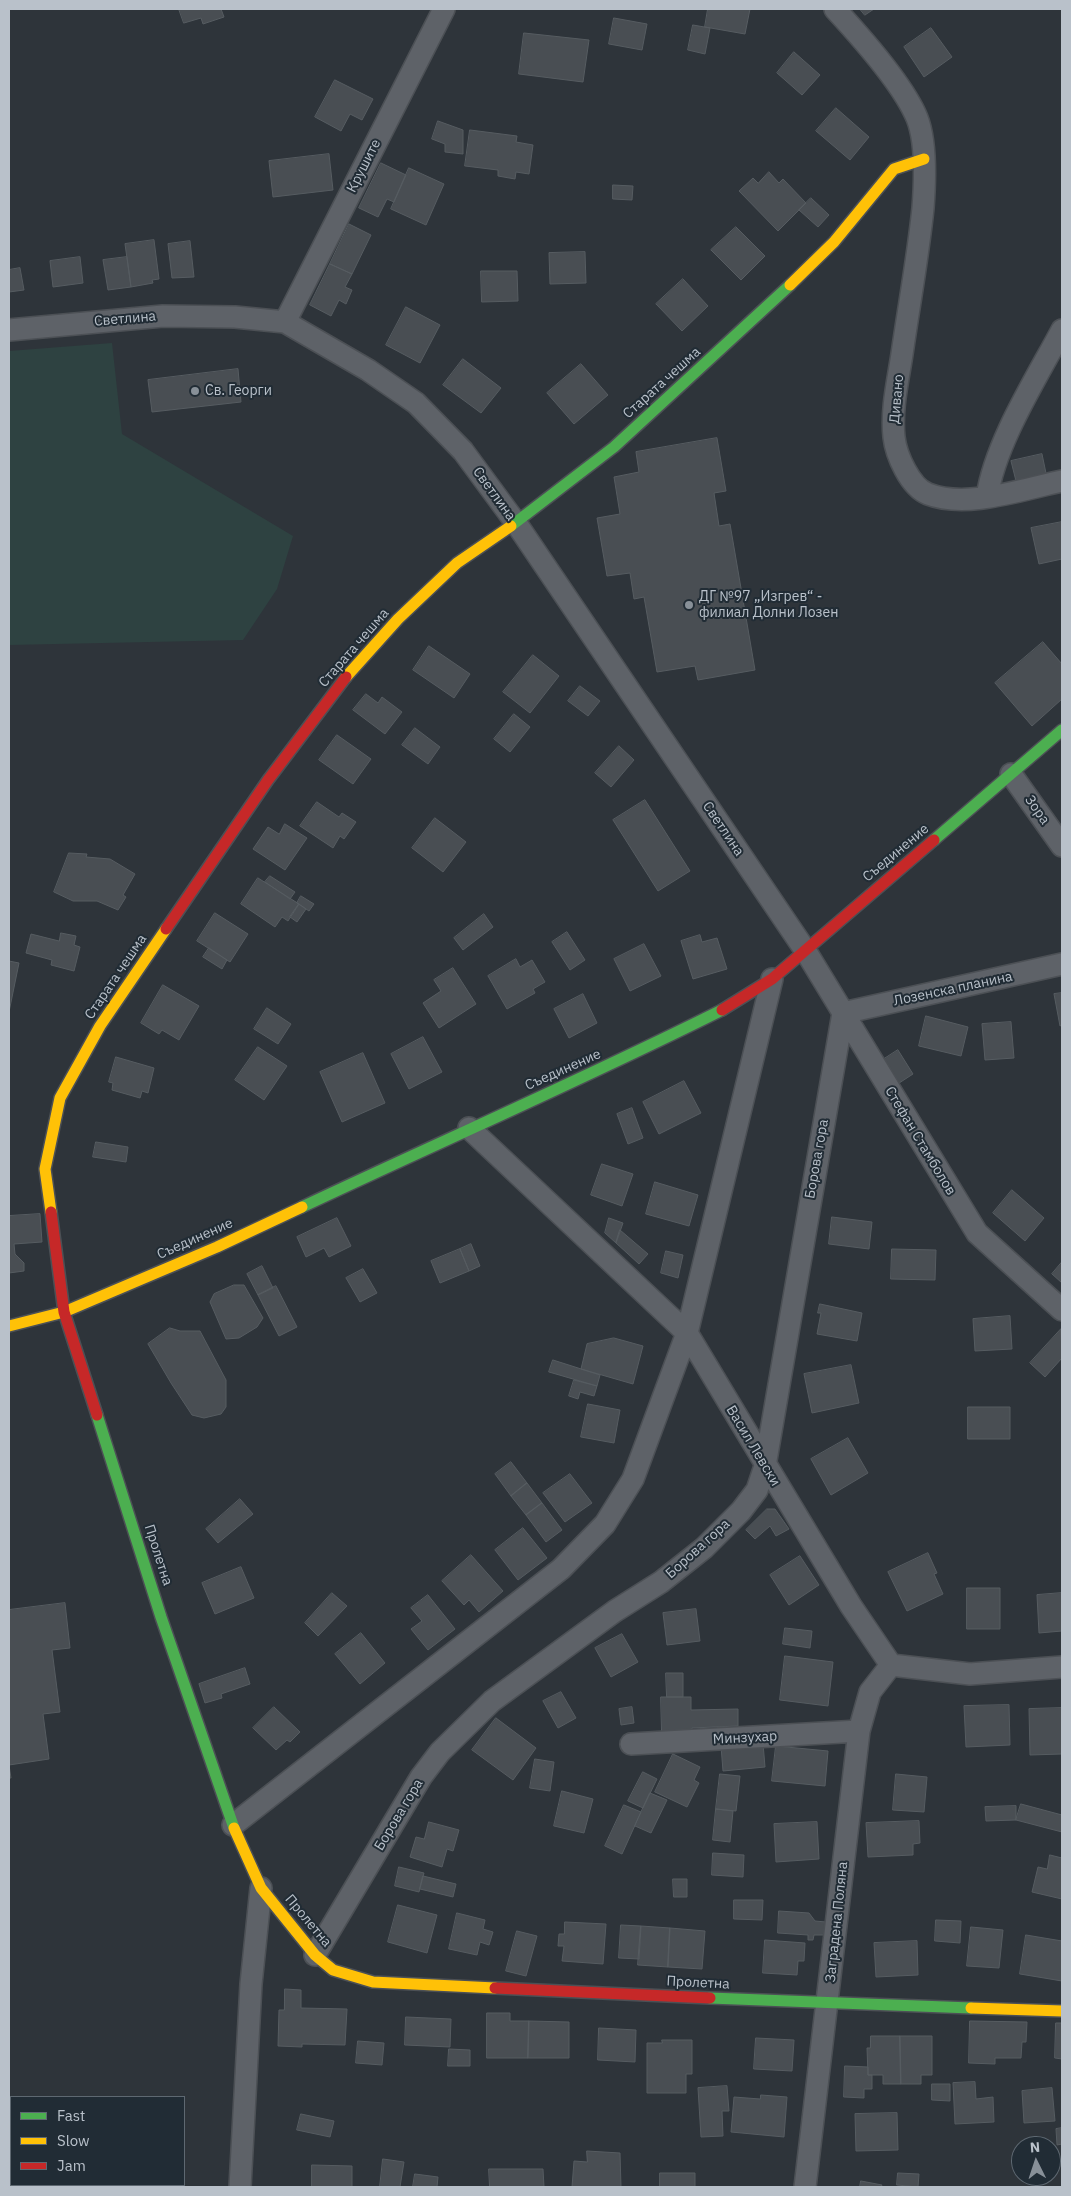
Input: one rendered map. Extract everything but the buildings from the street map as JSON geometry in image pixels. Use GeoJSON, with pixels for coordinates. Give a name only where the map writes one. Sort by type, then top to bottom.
{"type":"FeatureCollection","features":[{"type":"Feature","properties":{"kind":"street","name":"Крушите"},"geometry":{"type":"LineString","coordinates":[[285,322],[444,9]]}},
{"type":"Feature","properties":{"kind":"street","name":"Дивано"},"geometry":{"type":"LineString","coordinates":[[835,9],[895,82],[913,111],[917,118],[924,159],[925,182],[921,229],[894,408],[894,438],[903,463],[913,482],[927,494],[961,499],[987,497],[1062,481]]}},
{"type":"Feature","properties":{"kind":"street","name":"Старата чешма"},"geometry":{"type":"LineString","coordinates":[[64,1312],[45,1169],[60,1098],[100,1026],[268,780],[350,672],[398,619],[457,563],[516,524],[614,447],[744,329],[834,242],[894,168],[924,159]]}},
{"type":"Feature","properties":{"kind":"street","name":"Светлина"},"geometry":{"type":"LineString","coordinates":[[9,330],[163,316],[236,317],[285,322],[368,370],[416,403],[463,451],[516,524],[805,950]]}},
{"type":"Feature","properties":{"kind":"street"},"geometry":{"type":"LineString","coordinates":[[987,497],[990,478],[1003,447],[1062,330]]}},
{"type":"Feature","properties":{"kind":"street","name":"Съединение"},"geometry":{"type":"LineString","coordinates":[[9,1326],[64,1312],[217,1247],[469,1128],[622,1060],[725,1009],[772,979],[1062,730]]}},
{"type":"Feature","properties":{"kind":"street","name":"Зора"},"geometry":{"type":"LineString","coordinates":[[1011,774],[1062,846]]}},
{"type":"Feature","properties":{"kind":"street","name":"Стефан Стамболов"},"geometry":{"type":"LineString","coordinates":[[805,950],[977,1233],[1062,1310]]}},
{"type":"Feature","properties":{"kind":"street","name":"Лозенска планина"},"geometry":{"type":"LineString","coordinates":[[843,1013],[1062,964]]}},
{"type":"Feature","properties":{"kind":"street"},"geometry":{"type":"LineString","coordinates":[[234,1825],[561,1569],[605,1524],[632,1479],[687,1333],[772,979]]}},
{"type":"Feature","properties":{"kind":"street","name":"Борова гора"},"geometry":{"type":"LineString","coordinates":[[315,1955],[421,1777],[440,1752],[492,1701],[615,1611],[661,1582],[704,1548],[741,1511],[757,1490],[765,1466],[843,1013]]}},
{"type":"Feature","properties":{"kind":"street","name":"Васил Левски"},"geometry":{"type":"LineString","coordinates":[[469,1128],[687,1333],[765,1466],[851,1606],[891,1664]]}},
{"type":"Feature","properties":{"kind":"street","name":"Пролетна"},"geometry":{"type":"LineString","coordinates":[[64,1312],[161,1616],[234,1825],[261,1888],[315,1955],[333,1970],[354,1978],[373,1982],[828,2004],[1062,2011]]}},
{"type":"Feature","properties":{"kind":"street"},"geometry":{"type":"LineString","coordinates":[[891,1664],[970,1674],[1062,1667]]}},
{"type":"Feature","properties":{"kind":"street","name":"Заградена Поляна"},"geometry":{"type":"LineString","coordinates":[[805,2187],[859,1731],[870,1692],[891,1664]]}},
{"type":"Feature","properties":{"kind":"street","name":"Минзухар"},"geometry":{"type":"LineString","coordinates":[[631,1744],[859,1731]]}},
{"type":"Feature","properties":{"kind":"street"},"geometry":{"type":"LineString","coordinates":[[240,2187],[252,1984],[261,1888]]}},
{"type":"Feature","properties":{"kind":"green space"},"geometry":{"type":"Polygon","coordinates":[[[112,343],[122,434],[293,536],[277,589],[243,640],[9,645],[9,351],[112,343]]]}},
{"type":"Feature","properties":{"kind":"traffic: fast"},"geometry":{"type":"LineString","coordinates":[[511,526],[614,447],[790,285]]}},
{"type":"Feature","properties":{"kind":"traffic: fast"},"geometry":{"type":"LineString","coordinates":[[934,840],[1062,730]]}},
{"type":"Feature","properties":{"kind":"traffic: fast"},"geometry":{"type":"LineString","coordinates":[[302,1207],[722,1010]]}},
{"type":"Feature","properties":{"kind":"traffic: fast"},"geometry":{"type":"LineString","coordinates":[[97,1415],[161,1617],[234,1828]]}},
{"type":"Feature","properties":{"kind":"traffic: fast"},"geometry":{"type":"LineString","coordinates":[[710,1998],[971,2008]]}},
{"type":"Feature","properties":{"kind":"traffic: slow"},"geometry":{"type":"LineString","coordinates":[[790,285],[834,242],[894,169],[924,159]]}},
{"type":"Feature","properties":{"kind":"traffic: slow"},"geometry":{"type":"LineString","coordinates":[[346,677],[398,619],[457,563],[511,526]]}},
{"type":"Feature","properties":{"kind":"traffic: slow"},"geometry":{"type":"LineString","coordinates":[[51,1212],[45,1169],[60,1098],[100,1026],[166,929]]}},
{"type":"Feature","properties":{"kind":"traffic: slow"},"geometry":{"type":"LineString","coordinates":[[9,1326],[64,1312],[217,1247],[302,1207]]}},
{"type":"Feature","properties":{"kind":"traffic: slow"},"geometry":{"type":"LineString","coordinates":[[234,1828],[261,1888],[315,1955],[333,1970],[373,1982],[495,1988]]}},
{"type":"Feature","properties":{"kind":"traffic: slow"},"geometry":{"type":"LineString","coordinates":[[971,2008],[1062,2011]]}},
{"type":"Feature","properties":{"kind":"traffic: jam"},"geometry":{"type":"LineString","coordinates":[[166,929],[268,780],[346,677]]}},
{"type":"Feature","properties":{"kind":"traffic: jam"},"geometry":{"type":"LineString","coordinates":[[722,1010],[772,979],[934,840]]}},
{"type":"Feature","properties":{"kind":"traffic: jam"},"geometry":{"type":"LineString","coordinates":[[51,1212],[64,1312],[97,1415]]}},
{"type":"Feature","properties":{"kind":"traffic: jam"},"geometry":{"type":"LineString","coordinates":[[495,1988],[710,1998]]}},
{"type":"Feature","properties":{"kind":"place","name":"Св. Георги"},"geometry":{"type":"Point","coordinates":[195,391]}},
{"type":"Feature","properties":{"kind":"place","name":"ДГ №97 „Изгрев“ - филиал Долни Лозен"},"geometry":{"type":"Point","coordinates":[689,605]}}]}
